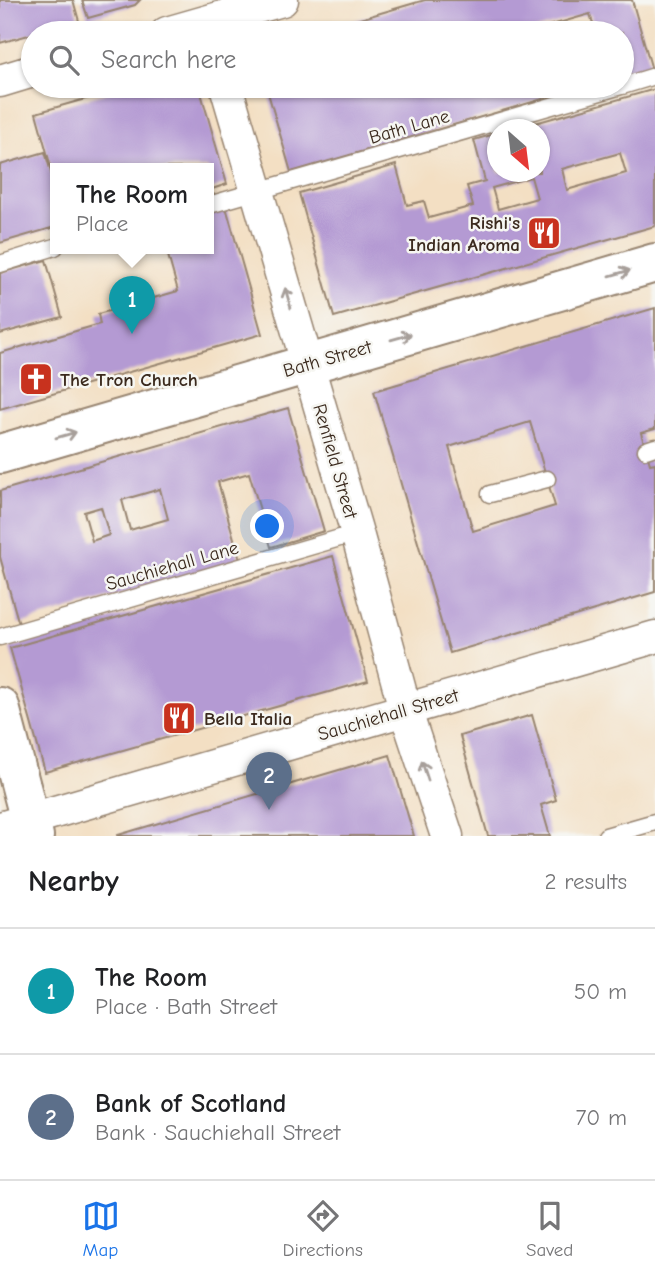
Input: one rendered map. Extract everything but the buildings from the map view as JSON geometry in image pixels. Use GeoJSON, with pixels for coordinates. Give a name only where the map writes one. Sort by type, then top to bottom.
{"type":"FeatureCollection","features":[{"type":"Feature","properties":{"kind":"street"},"geometry":{"type":"LineString","coordinates":[[206,18],[282,0]]}},
{"type":"Feature","properties":{"kind":"street"},"geometry":{"type":"LineString","coordinates":[[0,81],[21,75]]}},
{"type":"Feature","properties":{"kind":"street","name":"Renfield Street"},"geometry":{"type":"LineString","coordinates":[[230,98],[405,709],[447,836]]}},
{"type":"Feature","properties":{"kind":"street","name":"Bath Street"},"geometry":{"type":"LineString","coordinates":[[0,454],[655,263]]}},
{"type":"Feature","properties":{"kind":"street","name":"Sauchiehall Street"},"geometry":{"type":"LineString","coordinates":[[21,828],[405,709],[655,637]]}},
{"type":"Feature","properties":{"kind":"street"},"geometry":{"type":"LineString","coordinates":[[0,708],[21,828]]}},
{"type":"Feature","properties":{"kind":"lane","name":"Bath Lane"},"geometry":{"type":"LineString","coordinates":[[634,82],[655,76]]}},
{"type":"Feature","properties":{"kind":"lane","name":"Bath Lane"},"geometry":{"type":"LineString","coordinates":[[214,204],[581,98]]}},
{"type":"Feature","properties":{"kind":"lane"},"geometry":{"type":"LineString","coordinates":[[0,264],[50,249]]}},
{"type":"Feature","properties":{"kind":"lane"},"geometry":{"type":"LineString","coordinates":[[490,495],[547,479]]}},
{"type":"Feature","properties":{"kind":"lane","name":"Sauchiehall Lane"},"geometry":{"type":"LineString","coordinates":[[0,637],[356,533]]}},
{"type":"Feature","properties":{"kind":"lane"},"geometry":{"type":"LineString","coordinates":[[606,836],[655,822]]}},
{"type":"Feature","properties":{"kind":"place","name":"Rishi's Indian Aroma"},"geometry":{"type":"Point","coordinates":[544,233]}},
{"type":"Feature","properties":{"kind":"place","name":"The Room"},"geometry":{"type":"Point","coordinates":[132,334]}},
{"type":"Feature","properties":{"kind":"place","name":"The Tron Church"},"geometry":{"type":"Point","coordinates":[36,379]}},
{"type":"Feature","properties":{"kind":"place","name":"Bella Italia"},"geometry":{"type":"Point","coordinates":[179,718]}},
{"type":"Feature","properties":{"kind":"place","name":"Bank of Scotland"},"geometry":{"type":"Point","coordinates":[269,810]}}]}
